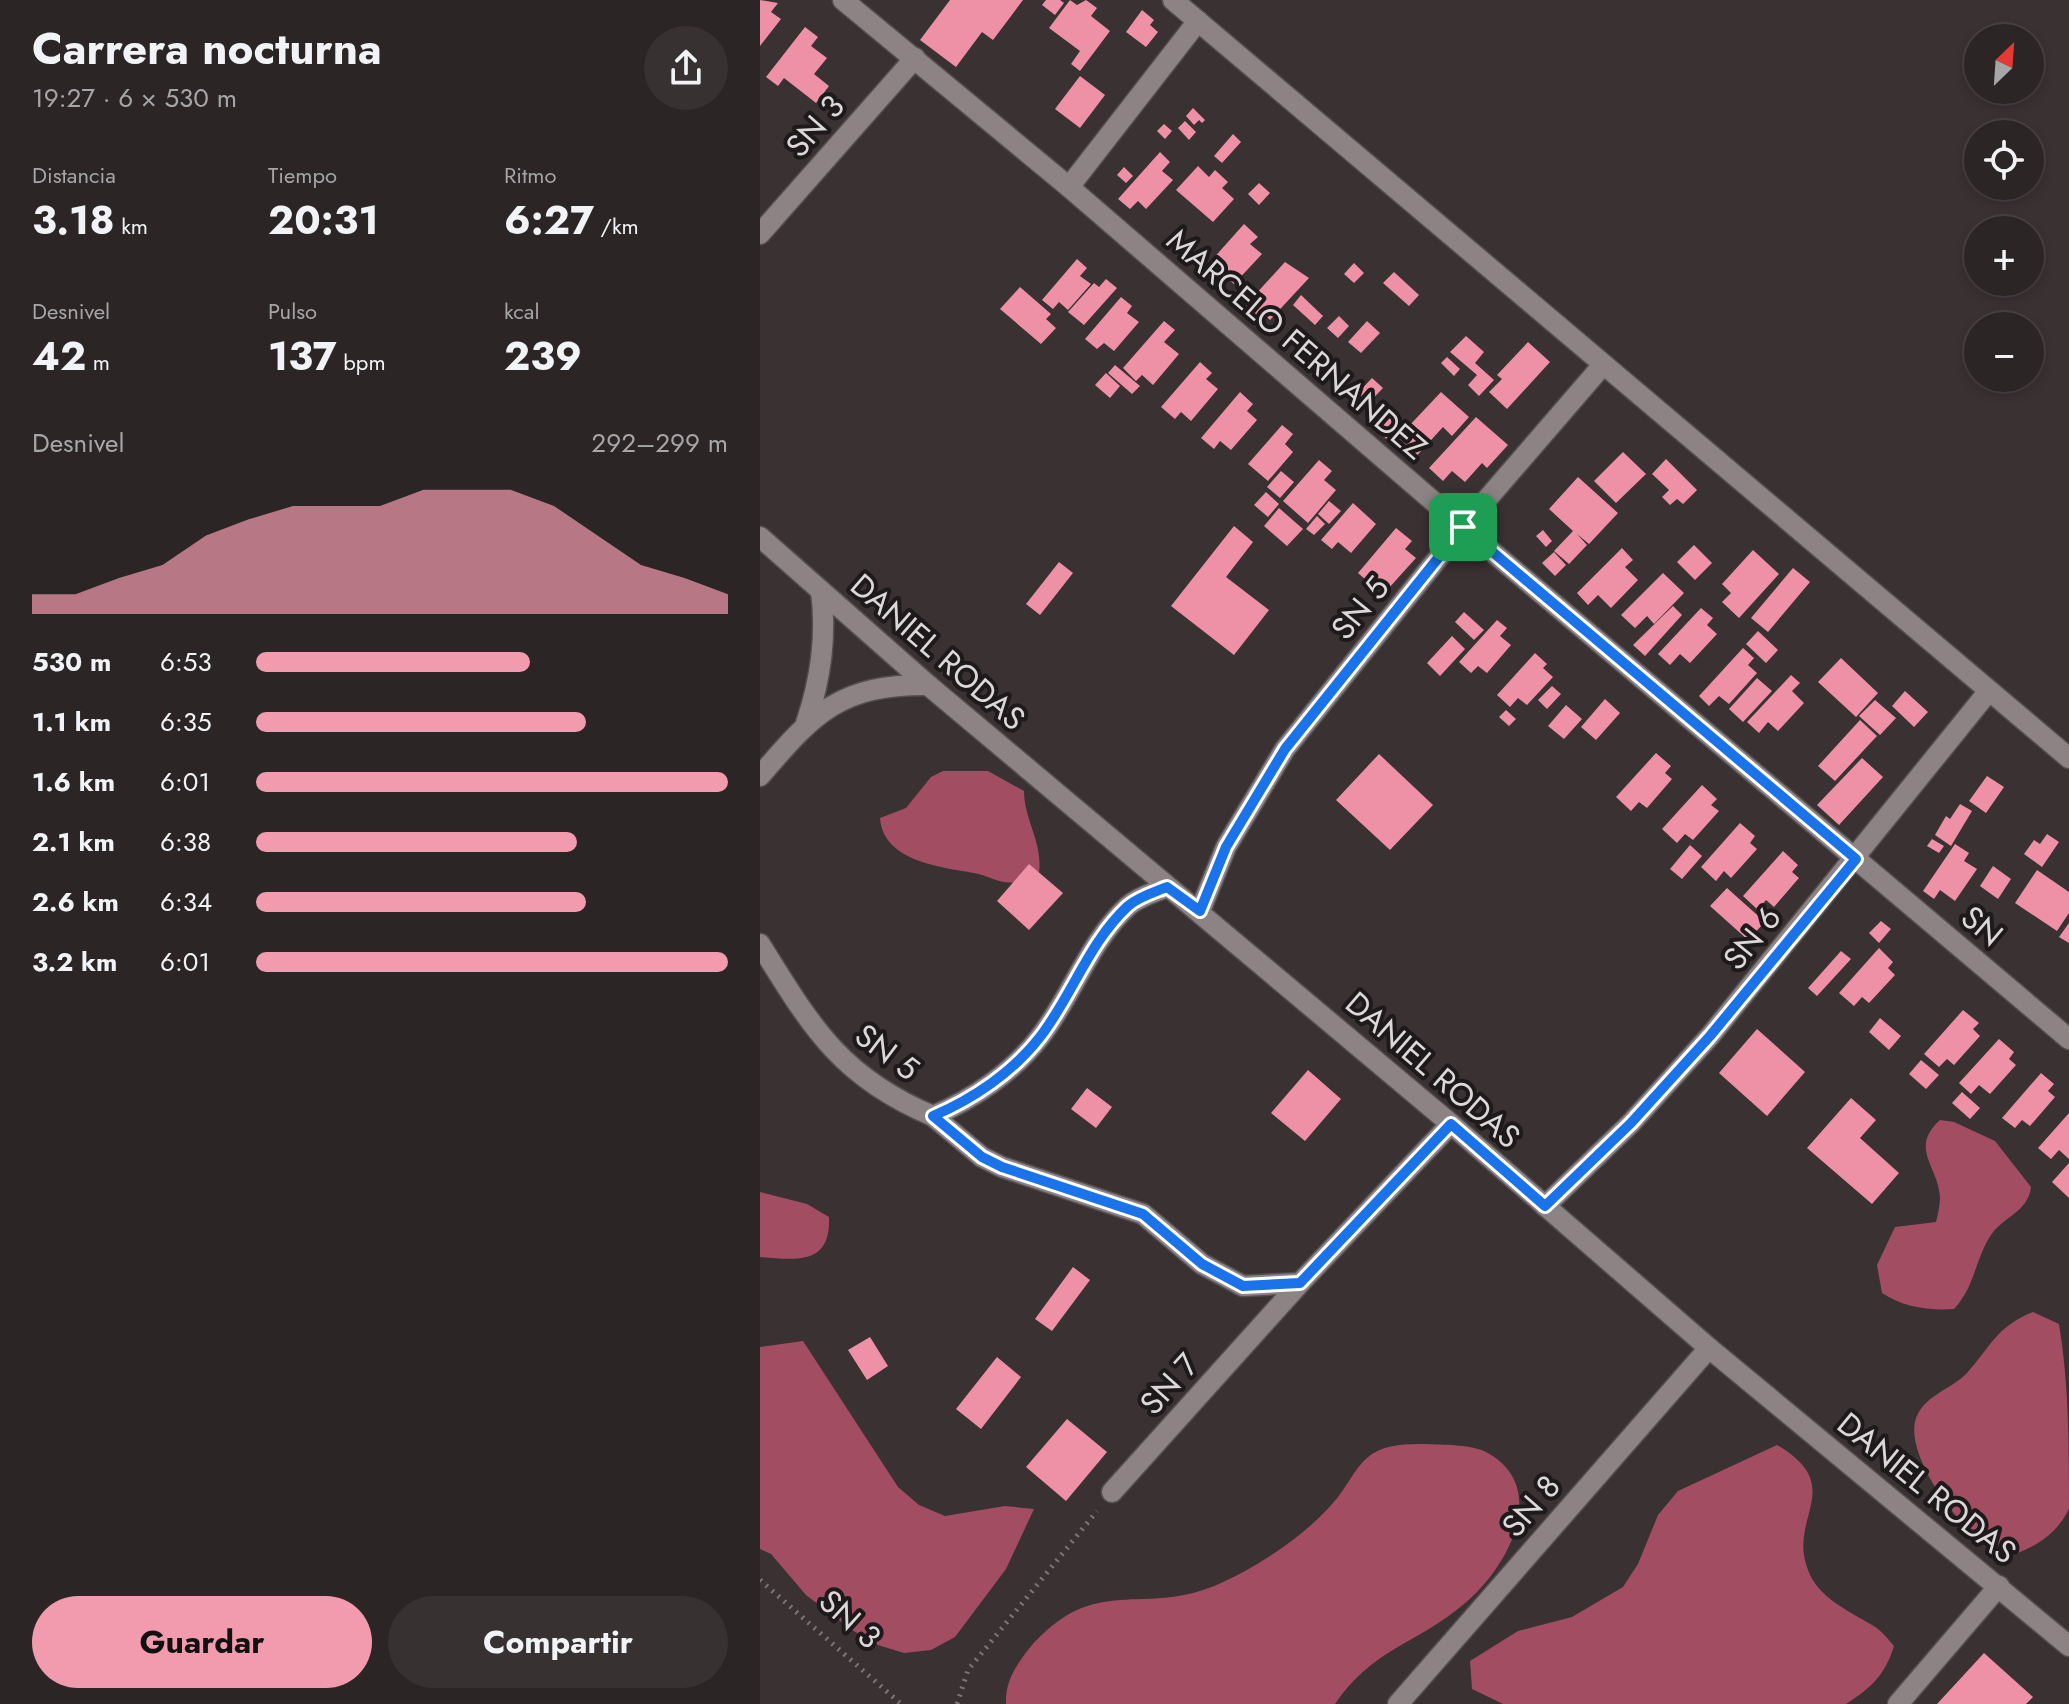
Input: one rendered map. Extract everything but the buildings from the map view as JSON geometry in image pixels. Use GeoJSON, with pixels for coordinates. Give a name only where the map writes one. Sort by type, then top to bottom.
{"type":"FeatureCollection","features":[{"type":"Feature","properties":{"kind":"street","name":"MARCELO FERNANDEZ"},"geometry":{"type":"LineString","coordinates":[[843,0],[1069,187],[1463,527],[1856,859]]}},
{"type":"Feature","properties":{"kind":"street"},"geometry":{"type":"LineString","coordinates":[[1173,0],[2069,758]]}},
{"type":"Feature","properties":{"kind":"street"},"geometry":{"type":"LineString","coordinates":[[1069,187],[1198,21]]}},
{"type":"Feature","properties":{"kind":"street","name":"SN 3"},"geometry":{"type":"LineString","coordinates":[[760,234],[915,58]]}},
{"type":"Feature","properties":{"kind":"street","name":"SN 5"},"geometry":{"type":"LineString","coordinates":[[1200,911],[1226,847],[1285,749],[1463,527],[1602,366]]}},
{"type":"Feature","properties":{"kind":"street","name":"DANIEL RODAS"},"geometry":{"type":"LineString","coordinates":[[760,537],[928,685],[1451,1124],[1709,1348],[2069,1646]]}},
{"type":"Feature","properties":{"kind":"street"},"geometry":{"type":"LineString","coordinates":[[806,723],[816,692],[826,627],[821,591]]}},
{"type":"Feature","properties":{"kind":"street"},"geometry":{"type":"LineString","coordinates":[[760,776],[806,723],[833,704],[866,690],[894,684],[928,685]]}},
{"type":"Feature","properties":{"kind":"street","name":"SN 6"},"geometry":{"type":"LineString","coordinates":[[1545,1206],[1631,1123],[1710,1036],[1988,692]]}},
{"type":"Feature","properties":{"kind":"street","name":"SN"},"geometry":{"type":"LineString","coordinates":[[1856,859],[2069,1039]]}},
{"type":"Feature","properties":{"kind":"street","name":"SN 5"},"geometry":{"type":"LineString","coordinates":[[760,944],[806,1015],[861,1078],[894,1100],[933,1116],[964,1103],[1018,1061],[1040,1037],[1104,934],[1130,904],[1167,887]]}},
{"type":"Feature","properties":{"kind":"street"},"geometry":{"type":"LineString","coordinates":[[933,1116],[982,1157],[1002,1167],[1143,1214],[1202,1264],[1243,1286],[1300,1283]]}},
{"type":"Feature","properties":{"kind":"street","name":"SN 7"},"geometry":{"type":"LineString","coordinates":[[1112,1492],[1300,1283],[1451,1124]]}},
{"type":"Feature","properties":{"kind":"street","name":"SN 8"},"geometry":{"type":"LineString","coordinates":[[1398,1704],[1709,1348]]}},
{"type":"Feature","properties":{"kind":"street"},"geometry":{"type":"LineString","coordinates":[[1898,1704],[1999,1586]]}},
{"type":"Feature","properties":{"kind":"path"},"geometry":{"type":"LineString","coordinates":[[957,1704],[968,1670],[1112,1492]]}},
{"type":"Feature","properties":{"kind":"path","name":"SN 3"},"geometry":{"type":"LineString","coordinates":[[760,1580],[901,1704]]}},
{"type":"Feature","properties":{"kind":"shaded area"},"geometry":{"type":"Polygon","coordinates":[[[943,771],[988,771],[1024,791],[1038,851],[1039,873],[1010,883],[930,864],[902,853],[891,844],[880,818],[906,808],[931,777],[943,771]]]}},
{"type":"Feature","properties":{"kind":"shaded area"},"geometry":{"type":"Polygon","coordinates":[[[1940,1120],[1954,1122],[1995,1141],[2031,1187],[2020,1208],[1991,1235],[1966,1292],[1954,1309],[1916,1307],[1890,1298],[1882,1293],[1877,1265],[1895,1227],[1936,1222],[1940,1197],[1926,1148],[1931,1130],[1940,1120]]]}},
{"type":"Feature","properties":{"kind":"shaded area"},"geometry":{"type":"Polygon","coordinates":[[[760,1192],[807,1204],[829,1217],[828,1233],[818,1252],[799,1258],[760,1257],[760,1192]]]}},
{"type":"Feature","properties":{"kind":"shaded area"},"geometry":{"type":"Polygon","coordinates":[[[2033,1312],[2059,1324],[2067,1392],[2069,1509],[2048,1536],[2018,1553],[1975,1532],[1960,1520],[1931,1480],[1914,1434],[1915,1422],[1923,1406],[1967,1373],[2002,1331],[2033,1312]]]}},
{"type":"Feature","properties":{"kind":"shaded area"},"geometry":{"type":"Polygon","coordinates":[[[803,1341],[898,1487],[919,1505],[945,1516],[1005,1506],[1034,1509],[1006,1569],[955,1637],[931,1650],[904,1653],[878,1645],[852,1630],[806,1595],[771,1554],[760,1549],[760,1347],[803,1341]]]}},
{"type":"Feature","properties":{"kind":"shaded area"},"geometry":{"type":"Polygon","coordinates":[[[1425,1444],[1480,1449],[1506,1467],[1516,1486],[1519,1506],[1516,1528],[1507,1550],[1480,1589],[1447,1617],[1380,1658],[1350,1685],[1335,1704],[1006,1704],[1009,1682],[1023,1656],[1052,1626],[1075,1611],[1098,1603],[1193,1593],[1221,1583],[1269,1557],[1300,1535],[1327,1510],[1372,1454],[1391,1446],[1425,1444]]]}},
{"type":"Feature","properties":{"kind":"shaded area"},"geometry":{"type":"Polygon","coordinates":[[[1777,1445],[1798,1460],[1809,1475],[1812,1489],[1804,1551],[1813,1580],[1827,1596],[1875,1627],[1894,1646],[1881,1673],[1863,1692],[1846,1704],[1503,1704],[1472,1689],[1470,1661],[1518,1631],[1572,1617],[1623,1587],[1638,1564],[1658,1515],[1678,1491],[1777,1445]]]}},
{"type":"Feature","properties":{"kind":"route"},"geometry":{"type":"LineString","coordinates":[[1463,527],[1856,859],[1710,1036],[1631,1123],[1545,1206],[1451,1124],[1300,1283],[1243,1286],[1202,1264],[1143,1214],[1002,1167],[961,1142],[933,1116],[964,1103],[1018,1061],[1040,1037],[1104,934],[1130,904],[1167,887],[1200,911],[1226,847],[1259,786],[1285,749],[1463,527]]}}]}
